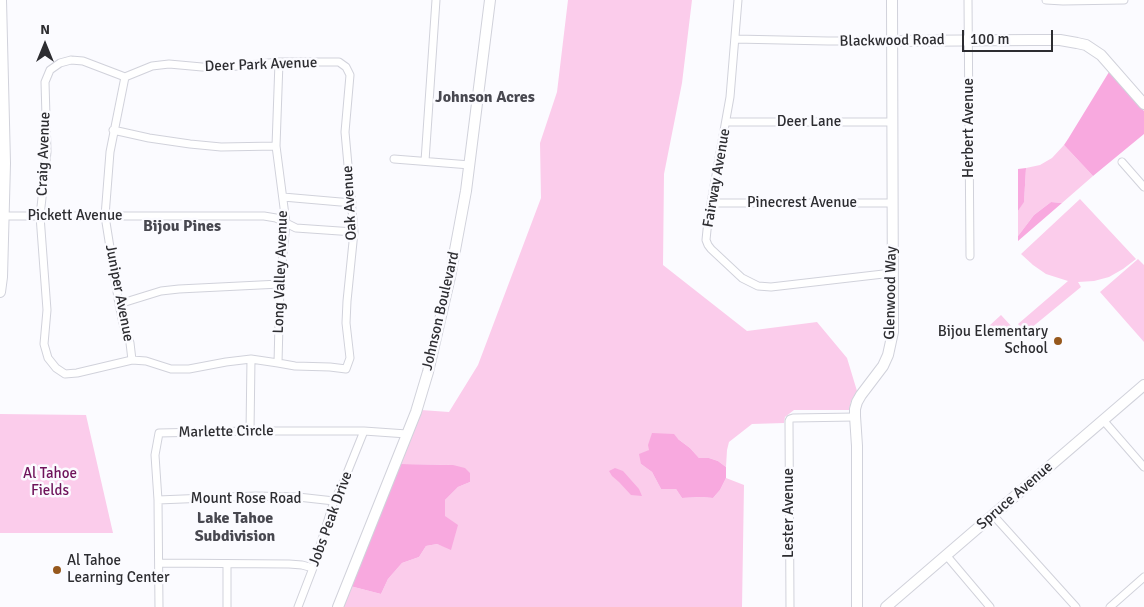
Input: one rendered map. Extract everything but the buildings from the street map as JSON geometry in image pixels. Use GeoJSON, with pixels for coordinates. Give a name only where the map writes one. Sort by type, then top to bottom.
{"type":"FeatureCollection","features":[{"type":"Feature","properties":{"kind":"street"},"geometry":{"type":"LineString","coordinates":[[0,292],[2,277],[4,163],[2,0]]}},
{"type":"Feature","properties":{"kind":"street"},"geometry":{"type":"LineString","coordinates":[[425,161],[436,0]]}},
{"type":"Feature","properties":{"kind":"street","name":"Johnson Boulevard"},"geometry":{"type":"LineString","coordinates":[[338,607],[418,406],[430,363],[450,277],[470,165],[490,0]]}},
{"type":"Feature","properties":{"kind":"street","name":"Fairway Avenue"},"geometry":{"type":"LineString","coordinates":[[738,0],[730,97],[711,203],[706,240],[708,245],[711,250],[736,272],[752,284],[764,287],[892,273]]}},
{"type":"Feature","properties":{"kind":"street","name":"Glenwood Way"},"geometry":{"type":"LineString","coordinates":[[857,607],[857,433],[855,418],[857,402],[883,366],[888,355],[892,332],[892,0]]}},
{"type":"Feature","properties":{"kind":"street","name":"Herbert Avenue"},"geometry":{"type":"LineString","coordinates":[[968,0],[970,256]]}},
{"type":"Feature","properties":{"kind":"street"},"geometry":{"type":"LineString","coordinates":[[1046,0],[1124,0]]}},
{"type":"Feature","properties":{"kind":"street","name":"Blackwood Road"},"geometry":{"type":"LineString","coordinates":[[735,39],[1070,41],[1086,46],[1101,55],[1144,104]]}},
{"type":"Feature","properties":{"kind":"street","name":"Craig Avenue"},"geometry":{"type":"LineString","coordinates":[[126,77],[83,61],[71,60],[60,63],[50,70],[45,82],[47,152],[40,216],[46,310],[44,344],[48,358],[56,368],[65,374],[132,360]]}},
{"type":"Feature","properties":{"kind":"street","name":"Deer Park Avenue"},"geometry":{"type":"LineString","coordinates":[[126,77],[152,66],[169,64],[202,68],[227,68],[279,62],[339,62],[346,67]]}},
{"type":"Feature","properties":{"kind":"street","name":"Long Valley Avenue"},"geometry":{"type":"LineString","coordinates":[[278,363],[280,284],[286,223],[276,146],[279,62]]}},
{"type":"Feature","properties":{"kind":"street","name":"Oak Avenue"},"geometry":{"type":"LineString","coordinates":[[278,363],[346,369],[350,358],[346,323],[354,232],[346,132],[350,75],[346,67]]}},
{"type":"Feature","properties":{"kind":"street","name":"Juniper Avenue"},"geometry":{"type":"LineString","coordinates":[[126,77],[110,152],[105,216],[119,304],[130,343],[132,360]]}},
{"type":"Feature","properties":{"kind":"street","name":"Deer Lane"},"geometry":{"type":"LineString","coordinates":[[726,122],[892,122]]}},
{"type":"Feature","properties":{"kind":"street"},"geometry":{"type":"LineString","coordinates":[[114,130],[149,138],[190,144],[221,147],[276,146]]}},
{"type":"Feature","properties":{"kind":"street"},"geometry":{"type":"LineString","coordinates":[[394,159],[470,165]]}},
{"type":"Feature","properties":{"kind":"street"},"geometry":{"type":"LineString","coordinates":[[1122,162],[1144,187]]}},
{"type":"Feature","properties":{"kind":"street"},"geometry":{"type":"LineString","coordinates":[[283,197],[352,202]]}},
{"type":"Feature","properties":{"kind":"street","name":"Pinecrest Avenue"},"geometry":{"type":"LineString","coordinates":[[711,203],[892,203]]}},
{"type":"Feature","properties":{"kind":"street","name":"Pickett Avenue"},"geometry":{"type":"LineString","coordinates":[[3,216],[264,216],[276,218],[296,228],[354,232]]}},
{"type":"Feature","properties":{"kind":"street"},"geometry":{"type":"LineString","coordinates":[[119,304],[161,291],[280,284]]}},
{"type":"Feature","properties":{"kind":"street"},"geometry":{"type":"LineString","coordinates":[[250,430],[251,359]]}},
{"type":"Feature","properties":{"kind":"street"},"geometry":{"type":"LineString","coordinates":[[132,360],[146,361],[172,369],[189,369],[251,359],[278,363]]}},
{"type":"Feature","properties":{"kind":"street","name":"Spruce Avenue"},"geometry":{"type":"LineString","coordinates":[[886,607],[1144,384]]}},
{"type":"Feature","properties":{"kind":"street","name":"Lester Avenue"},"geometry":{"type":"LineString","coordinates":[[790,607],[790,418],[855,418]]}},
{"type":"Feature","properties":{"kind":"street"},"geometry":{"type":"LineString","coordinates":[[1103,420],[1144,467]]}},
{"type":"Feature","properties":{"kind":"street","name":"Marlette Circle"},"geometry":{"type":"LineString","coordinates":[[159,607],[158,500],[155,455],[159,433],[250,430],[364,431],[407,434]]}},
{"type":"Feature","properties":{"kind":"street","name":"Jobs Peak Drive"},"geometry":{"type":"LineString","coordinates":[[298,607],[314,568],[334,501],[364,431]]}},
{"type":"Feature","properties":{"kind":"street","name":"Mount Rose Road"},"geometry":{"type":"LineString","coordinates":[[158,500],[256,496],[298,497],[334,501]]}},
{"type":"Feature","properties":{"kind":"street"},"geometry":{"type":"LineString","coordinates":[[993,515],[1076,607]]}},
{"type":"Feature","properties":{"kind":"street"},"geometry":{"type":"LineString","coordinates":[[946,555],[990,607]]}},
{"type":"Feature","properties":{"kind":"street"},"geometry":{"type":"LineString","coordinates":[[159,563],[289,564],[314,568]]}},
{"type":"Feature","properties":{"kind":"street"},"geometry":{"type":"LineString","coordinates":[[227,564],[227,607]]}},
{"type":"Feature","properties":{"kind":"street"},"geometry":{"type":"LineString","coordinates":[[1110,607],[1144,577]]}},
{"type":"Feature","properties":{"kind":"green space"},"geometry":{"type":"Polygon","coordinates":[[[568,0],[692,0],[682,83],[664,174],[663,265],[747,331],[817,322],[847,358],[857,391],[851,401],[849,410],[794,410],[785,417],[784,423],[752,424],[729,442],[726,467],[718,461],[709,458],[699,458],[678,439],[649,450],[641,464],[652,472],[661,489],[676,489],[682,498],[713,498],[720,490],[726,478],[744,485],[742,607],[342,607],[350,586],[381,594],[388,579],[402,563],[419,557],[426,546],[437,544],[451,549],[445,516],[445,500],[458,487],[470,482],[453,465],[401,464],[421,410],[449,412],[478,365],[541,198],[540,143],[557,92],[568,0]]]}},
{"type":"Feature","properties":{"kind":"green space"},"geometry":{"type":"Polygon","coordinates":[[[1064,145],[1093,176],[1062,203],[1051,202],[1034,215],[1018,236],[1018,211],[1024,201],[1026,168],[1040,165],[1052,158],[1064,145]]]}},
{"type":"Feature","properties":{"kind":"green space"},"geometry":{"type":"Polygon","coordinates":[[[1080,199],[1136,259],[1109,277],[1094,281],[1078,282],[1081,287],[1025,333],[1018,324],[1068,281],[1046,274],[1021,254],[1080,199]]]}},
{"type":"Feature","properties":{"kind":"green space"},"geometry":{"type":"Polygon","coordinates":[[[1138,259],[1144,265],[1144,342],[1100,292],[1138,259]]]}},
{"type":"Feature","properties":{"kind":"green space"},"geometry":{"type":"Polygon","coordinates":[[[1001,315],[1013,328],[1000,339],[989,326],[1001,315]]]}},
{"type":"Feature","properties":{"kind":"green space","name":"Al Tahoe Fields"},"geometry":{"type":"Polygon","coordinates":[[[0,414],[86,415],[113,533],[0,533],[0,414]]]}},
{"type":"Feature","properties":{"kind":"shaded area"},"geometry":{"type":"Polygon","coordinates":[[[1109,72],[1144,111],[1144,134],[1093,176],[1064,145],[1109,72]]]}},
{"type":"Feature","properties":{"kind":"shaded area"},"geometry":{"type":"Polygon","coordinates":[[[1026,168],[1024,202],[1018,211],[1018,169],[1026,168]]]}},
{"type":"Feature","properties":{"kind":"shaded area"},"geometry":{"type":"Polygon","coordinates":[[[1051,202],[1062,203],[1018,241],[1018,236],[1034,215],[1051,202]]]}},
{"type":"Feature","properties":{"kind":"shaded area"},"geometry":{"type":"Polygon","coordinates":[[[652,433],[674,434],[699,458],[709,458],[718,461],[726,467],[726,478],[720,490],[713,498],[682,498],[676,489],[661,489],[652,472],[641,464],[639,454],[649,450],[648,445],[652,433]]]}},
{"type":"Feature","properties":{"kind":"shaded area"},"geometry":{"type":"Polygon","coordinates":[[[401,464],[453,465],[465,468],[470,473],[470,482],[458,487],[445,500],[445,516],[458,525],[451,550],[437,544],[426,546],[419,557],[402,563],[388,579],[381,594],[350,586],[401,464]]]}},
{"type":"Feature","properties":{"kind":"shaded area"},"geometry":{"type":"Polygon","coordinates":[[[615,468],[623,471],[639,489],[642,496],[631,495],[612,476],[609,471],[615,468]]]}},
{"type":"Feature","properties":{"kind":"place","name":"Bijou Elementary School"},"geometry":{"type":"Point","coordinates":[1058,341]}},
{"type":"Feature","properties":{"kind":"place","name":"Al Tahoe Learning Center"},"geometry":{"type":"Point","coordinates":[57,570]}},
{"type":"Feature","properties":{"kind":"district","name":"Johnson Acres"},"geometry":{"type":"Point","coordinates":[485,98]}},
{"type":"Feature","properties":{"kind":"district","name":"Bijou Pines"},"geometry":{"type":"Point","coordinates":[182,227]}},
{"type":"Feature","properties":{"kind":"district","name":"Lake Tahoe Subdivision"},"geometry":{"type":"Point","coordinates":[235,528]}}]}
